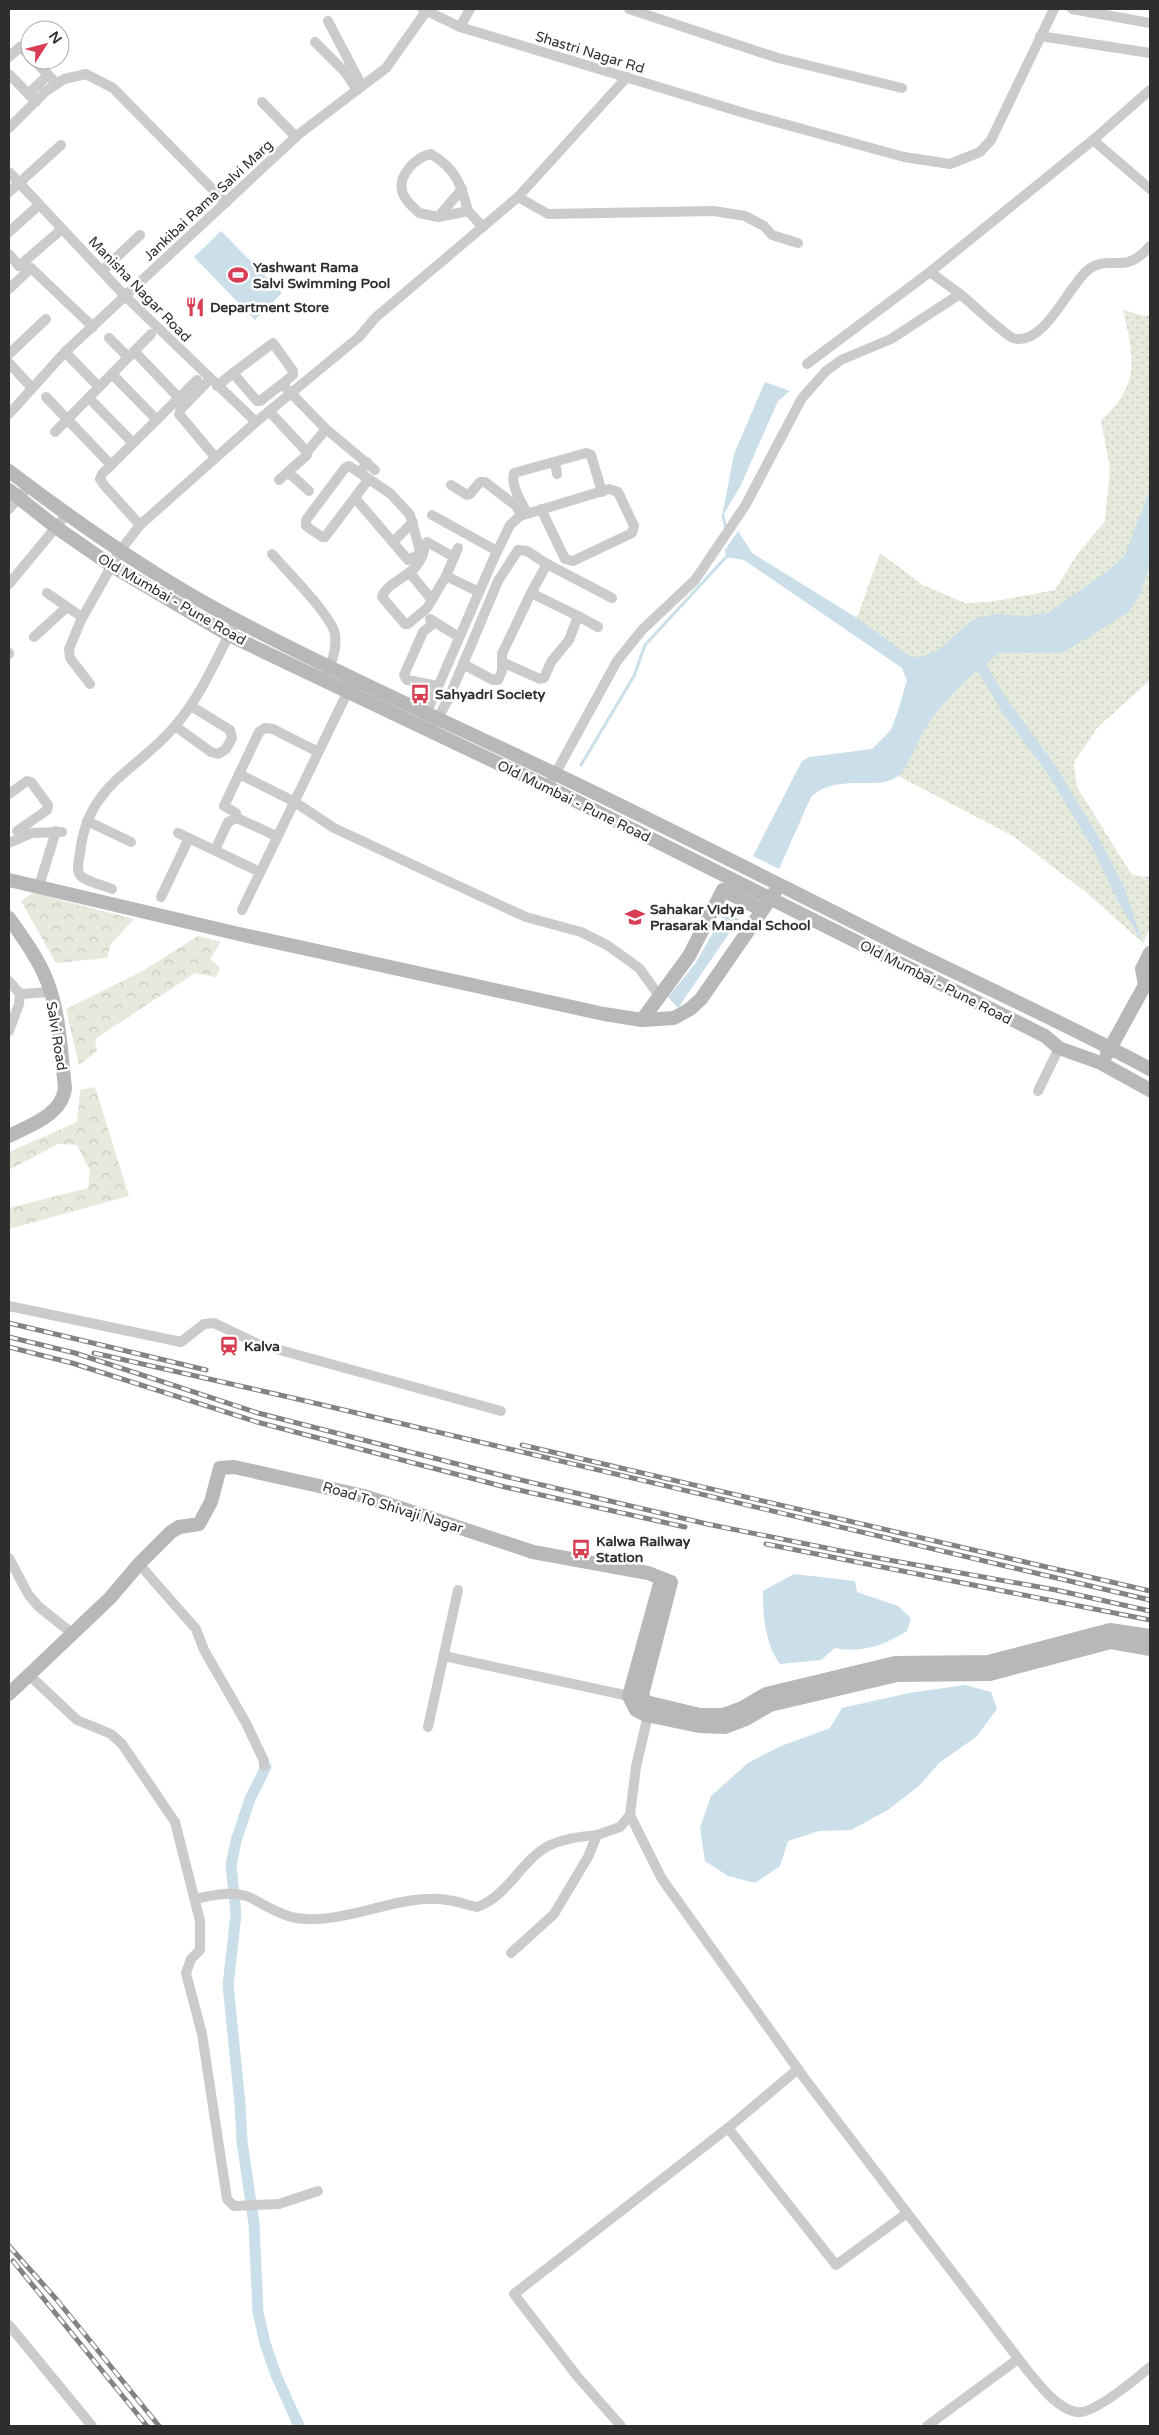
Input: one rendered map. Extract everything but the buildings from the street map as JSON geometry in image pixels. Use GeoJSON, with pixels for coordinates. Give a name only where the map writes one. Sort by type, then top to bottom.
{"type":"FeatureCollection","features":[{"type":"Feature","properties":{"kind":"street","name":"Shastri Nagar Rd"},"geometry":{"type":"LineString","coordinates":[[425,9],[460,27],[751,115],[904,157],[950,164],[980,152],[991,140],[1054,9]]}},
{"type":"Feature","properties":{"kind":"street","name":"Jankibai Rama Salvi Marg"},"geometry":{"type":"LineString","coordinates":[[9,414],[65,352],[296,137],[386,68],[425,9]]}},
{"type":"Feature","properties":{"kind":"street"},"geometry":{"type":"LineString","coordinates":[[460,27],[470,9]]}},
{"type":"Feature","properties":{"kind":"street"},"geometry":{"type":"LineString","coordinates":[[629,9],[778,58],[902,88]]}},
{"type":"Feature","properties":{"kind":"street"},"geometry":{"type":"LineString","coordinates":[[1072,9],[1150,23]]}},
{"type":"Feature","properties":{"kind":"street"},"geometry":{"type":"LineString","coordinates":[[328,21],[360,88]]}},
{"type":"Feature","properties":{"kind":"street"},"geometry":{"type":"LineString","coordinates":[[1040,36],[1150,53]]}},
{"type":"Feature","properties":{"kind":"street"},"geometry":{"type":"LineString","coordinates":[[315,42],[360,88]]}},
{"type":"Feature","properties":{"kind":"street"},"geometry":{"type":"LineString","coordinates":[[9,56],[20,47]]}},
{"type":"Feature","properties":{"kind":"street"},"geometry":{"type":"LineString","coordinates":[[43,70],[57,84]]}},
{"type":"Feature","properties":{"kind":"street"},"geometry":{"type":"LineString","coordinates":[[9,74],[32,98]]}},
{"type":"Feature","properties":{"kind":"street"},"geometry":{"type":"LineString","coordinates":[[32,98],[64,79],[86,74],[113,88],[226,203]]}},
{"type":"Feature","properties":{"kind":"street"},"geometry":{"type":"LineString","coordinates":[[9,128],[48,75]]}},
{"type":"Feature","properties":{"kind":"street"},"geometry":{"type":"LineString","coordinates":[[90,684],[69,654],[69,649],[82,617],[120,551],[140,525],[256,422],[359,337],[374,318],[518,197],[627,77]]}},
{"type":"Feature","properties":{"kind":"street"},"geometry":{"type":"LineString","coordinates":[[807,364],[930,272],[1093,140],[1150,90]]}},
{"type":"Feature","properties":{"kind":"street"},"geometry":{"type":"LineString","coordinates":[[262,102],[296,137]]}},
{"type":"Feature","properties":{"kind":"street"},"geometry":{"type":"LineString","coordinates":[[1093,140],[1150,189]]}},
{"type":"Feature","properties":{"kind":"street"},"geometry":{"type":"LineString","coordinates":[[9,192],[61,145]]}},
{"type":"Feature","properties":{"kind":"street"},"geometry":{"type":"LineString","coordinates":[[468,211],[438,217],[418,213],[402,192],[402,182],[409,167],[425,155],[431,154],[440,159],[460,181],[468,211],[483,227]]}},
{"type":"Feature","properties":{"kind":"street","name":"Manisha Nagar Road"},"geometry":{"type":"LineString","coordinates":[[9,172],[125,296],[256,422]]}},
{"type":"Feature","properties":{"kind":"street"},"geometry":{"type":"LineString","coordinates":[[438,217],[462,189]]}},
{"type":"Feature","properties":{"kind":"street"},"geometry":{"type":"LineString","coordinates":[[518,197],[548,214],[714,211],[745,216],[764,226],[772,235],[798,243]]}},
{"type":"Feature","properties":{"kind":"street"},"geometry":{"type":"LineString","coordinates":[[9,232],[39,205]]}},
{"type":"Feature","properties":{"kind":"street"},"geometry":{"type":"LineString","coordinates":[[19,266],[62,229]]}},
{"type":"Feature","properties":{"kind":"street"},"geometry":{"type":"LineString","coordinates":[[102,272],[140,235]]}},
{"type":"Feature","properties":{"kind":"street"},"geometry":{"type":"LineString","coordinates":[[930,272],[1013,338],[1026,338],[1036,333],[1048,322],[1088,269],[1098,264],[1126,264],[1137,260],[1150,246]]}},
{"type":"Feature","properties":{"kind":"street"},"geometry":{"type":"LineString","coordinates":[[9,254],[19,266],[30,273],[93,327]]}},
{"type":"Feature","properties":{"kind":"street"},"geometry":{"type":"LineString","coordinates":[[9,289],[30,273]]}},
{"type":"Feature","properties":{"kind":"street"},"geometry":{"type":"LineString","coordinates":[[9,296],[30,273]]}},
{"type":"Feature","properties":{"kind":"street"},"geometry":{"type":"LineString","coordinates":[[548,787],[618,661],[629,645],[695,580],[727,533],[748,500],[802,398],[826,371],[841,360],[892,339],[960,294]]}},
{"type":"Feature","properties":{"kind":"street"},"geometry":{"type":"LineString","coordinates":[[9,354],[46,319]]}},
{"type":"Feature","properties":{"kind":"street"},"geometry":{"type":"LineString","coordinates":[[55,432],[151,334]]}},
{"type":"Feature","properties":{"kind":"street"},"geometry":{"type":"LineString","coordinates":[[109,338],[131,354],[179,398]]}},
{"type":"Feature","properties":{"kind":"street"},"geometry":{"type":"LineString","coordinates":[[216,457],[179,414],[214,383],[233,373],[273,343],[294,371],[293,375],[260,401],[257,401],[233,373]]}},
{"type":"Feature","properties":{"kind":"street"},"geometry":{"type":"LineString","coordinates":[[65,352],[99,387]]}},
{"type":"Feature","properties":{"kind":"street"},"geometry":{"type":"LineString","coordinates":[[9,363],[32,388]]}},
{"type":"Feature","properties":{"kind":"street"},"geometry":{"type":"LineString","coordinates":[[112,374],[157,420]]}},
{"type":"Feature","properties":{"kind":"street"},"geometry":{"type":"LineString","coordinates":[[140,525],[100,479],[111,465],[197,380]]}},
{"type":"Feature","properties":{"kind":"street"},"geometry":{"type":"LineString","coordinates":[[282,384],[326,429],[375,470]]}},
{"type":"Feature","properties":{"kind":"street"},"geometry":{"type":"LineString","coordinates":[[46,397],[111,465]]}},
{"type":"Feature","properties":{"kind":"street"},"geometry":{"type":"LineString","coordinates":[[89,398],[134,443]]}},
{"type":"Feature","properties":{"kind":"street"},"geometry":{"type":"LineString","coordinates":[[269,411],[307,452]]}},
{"type":"Feature","properties":{"kind":"street"},"geometry":{"type":"LineString","coordinates":[[279,480],[307,455],[307,452],[326,429]]}},
{"type":"Feature","properties":{"kind":"street"},"geometry":{"type":"LineString","coordinates":[[525,514],[518,495],[513,476],[514,473],[586,453],[591,455],[602,492]]}},
{"type":"Feature","properties":{"kind":"street"},"geometry":{"type":"LineString","coordinates":[[354,498],[408,560],[418,555],[420,551],[410,514],[394,496],[364,477],[349,466],[345,468],[306,520],[305,525],[322,537],[325,537],[354,498],[364,477],[367,462]]}},
{"type":"Feature","properties":{"kind":"street"},"geometry":{"type":"LineString","coordinates":[[555,462],[558,474]]}},
{"type":"Feature","properties":{"kind":"street","name":"Old Mumbai - Pune Road"},"geometry":{"type":"LineString","coordinates":[[9,471],[66,515],[120,551],[327,673],[429,722],[548,787],[1045,1036],[1059,1048],[1101,1063],[1150,1090]]}},
{"type":"Feature","properties":{"kind":"street"},"geometry":{"type":"LineString","coordinates":[[288,472],[309,491]]}},
{"type":"Feature","properties":{"kind":"street"},"geometry":{"type":"LineString","coordinates":[[451,485],[467,495],[480,482],[484,482],[525,514]]}},
{"type":"Feature","properties":{"kind":"street"},"geometry":{"type":"LineString","coordinates":[[9,509],[14,494],[29,486]]}},
{"type":"Feature","properties":{"kind":"street"},"geometry":{"type":"LineString","coordinates":[[429,722],[438,686],[510,525],[525,514],[541,509],[602,492],[610,489],[618,492],[634,526],[632,533],[574,561],[565,559],[541,509]]}},
{"type":"Feature","properties":{"kind":"street","name":"Old Mumbai - Pune Road"},"geometry":{"type":"LineString","coordinates":[[14,494],[57,528],[112,566],[229,635],[327,673]]}},
{"type":"Feature","properties":{"kind":"street"},"geometry":{"type":"LineString","coordinates":[[9,584],[66,515]]}},
{"type":"Feature","properties":{"kind":"street"},"geometry":{"type":"LineString","coordinates":[[432,515],[459,545]]}},
{"type":"Feature","properties":{"kind":"street"},"geometry":{"type":"LineString","coordinates":[[393,542],[413,522]]}},
{"type":"Feature","properties":{"kind":"street"},"geometry":{"type":"LineString","coordinates":[[459,545],[446,576],[432,600],[425,610],[408,624],[405,624],[382,597],[383,593],[393,584],[410,574],[424,553],[425,544],[428,542],[459,545],[497,551]]}},
{"type":"Feature","properties":{"kind":"street"},"geometry":{"type":"LineString","coordinates":[[429,722],[463,664],[498,581],[513,554],[518,550],[527,551],[547,564],[612,598]]}},
{"type":"Feature","properties":{"kind":"street"},"geometry":{"type":"LineString","coordinates":[[272,554],[319,607],[335,632],[336,649],[327,673]]}},
{"type":"Feature","properties":{"kind":"street"},"geometry":{"type":"LineString","coordinates":[[463,664],[493,680],[498,680],[502,671],[502,654],[530,593],[547,564]]}},
{"type":"Feature","properties":{"kind":"street"},"geometry":{"type":"LineString","coordinates":[[410,574],[432,600]]}},
{"type":"Feature","properties":{"kind":"street"},"geometry":{"type":"LineString","coordinates":[[446,576],[479,592]]}},
{"type":"Feature","properties":{"kind":"street"},"geometry":{"type":"LineString","coordinates":[[174,603],[182,588]]}},
{"type":"Feature","properties":{"kind":"street"},"geometry":{"type":"LineString","coordinates":[[47,593],[82,617]]}},
{"type":"Feature","properties":{"kind":"street"},"geometry":{"type":"LineString","coordinates":[[530,593],[598,627]]}},
{"type":"Feature","properties":{"kind":"street"},"geometry":{"type":"LineString","coordinates":[[34,637],[68,607]]}},
{"type":"Feature","properties":{"kind":"street"},"geometry":{"type":"LineString","coordinates":[[425,610],[429,618],[459,637]]}},
{"type":"Feature","properties":{"kind":"street"},"geometry":{"type":"LineString","coordinates":[[502,662],[540,679],[544,678],[551,662],[569,640],[578,616]]}},
{"type":"Feature","properties":{"kind":"street"},"geometry":{"type":"LineString","coordinates":[[112,889],[81,876],[79,872],[81,837],[92,809],[116,778],[152,750],[176,726],[206,683],[237,620]]}},
{"type":"Feature","properties":{"kind":"street"},"geometry":{"type":"LineString","coordinates":[[435,622],[423,632],[404,675],[407,680],[438,686]]}},
{"type":"Feature","properties":{"kind":"street"},"geometry":{"type":"LineString","coordinates":[[242,910],[276,836],[351,685]]}},
{"type":"Feature","properties":{"kind":"street"},"geometry":{"type":"LineString","coordinates":[[176,726],[211,752],[218,754],[226,749],[232,738],[230,730],[190,706]]}},
{"type":"Feature","properties":{"kind":"street","name":"Old Mumbai - Pune Road"},"geometry":{"type":"LineString","coordinates":[[429,722],[555,773],[778,885],[1110,1047],[1150,1070]]}},
{"type":"Feature","properties":{"kind":"street"},"geometry":{"type":"LineString","coordinates":[[238,818],[238,814],[224,804],[259,732],[265,728],[273,729],[318,752]]}},
{"type":"Feature","properties":{"kind":"street"},"geometry":{"type":"LineString","coordinates":[[239,774],[293,801],[334,828],[526,918],[581,932],[607,945],[639,968],[660,997]]}},
{"type":"Feature","properties":{"kind":"street"},"geometry":{"type":"LineString","coordinates":[[9,794],[27,781],[31,782],[48,804],[47,810],[17,831]]}},
{"type":"Feature","properties":{"kind":"street"},"geometry":{"type":"LineString","coordinates":[[216,850],[228,822],[238,818],[276,836]]}},
{"type":"Feature","properties":{"kind":"street"},"geometry":{"type":"LineString","coordinates":[[88,821],[131,842]]}},
{"type":"Feature","properties":{"kind":"street"},"geometry":{"type":"LineString","coordinates":[[9,843],[32,833],[59,831],[38,886]]}},
{"type":"Feature","properties":{"kind":"street"},"geometry":{"type":"LineString","coordinates":[[178,833],[260,872]]}},
{"type":"Feature","properties":{"kind":"street"},"geometry":{"type":"LineString","coordinates":[[161,897],[190,838]]}},
{"type":"Feature","properties":{"kind":"street"},"geometry":{"type":"LineString","coordinates":[[642,1020],[689,956],[723,890],[722,880],[716,872]]}},
{"type":"Feature","properties":{"kind":"street"},"geometry":{"type":"LineString","coordinates":[[9,880],[239,934],[604,1014],[642,1020],[674,1018],[690,1009],[700,998],[772,898],[778,885]]}},
{"type":"Feature","properties":{"kind":"street"},"geometry":{"type":"LineString","coordinates":[[723,890],[762,910]]}},
{"type":"Feature","properties":{"kind":"street","name":"Salvi Road"},"geometry":{"type":"LineString","coordinates":[[9,918],[31,949],[48,982],[55,1012],[65,1088],[64,1097],[50,1114],[9,1136]]}},
{"type":"Feature","properties":{"kind":"street"},"geometry":{"type":"LineString","coordinates":[[1101,1063],[1148,984],[1142,969],[1150,953]]}},
{"type":"Feature","properties":{"kind":"street"},"geometry":{"type":"LineString","coordinates":[[9,981],[20,994],[19,1004],[9,1031]]}},
{"type":"Feature","properties":{"kind":"street"},"geometry":{"type":"LineString","coordinates":[[20,994],[50,992]]}},
{"type":"Feature","properties":{"kind":"street"},"geometry":{"type":"LineString","coordinates":[[1038,1091],[1059,1048]]}},
{"type":"Feature","properties":{"kind":"street"},"geometry":{"type":"LineString","coordinates":[[9,1306],[181,1342],[204,1324],[214,1323],[258,1344],[501,1411]]}},
{"type":"Feature","properties":{"kind":"street","name":"Road To Shivaji Nagar"},"geometry":{"type":"LineString","coordinates":[[9,1694],[110,1598],[139,1564],[171,1532],[179,1527],[199,1524],[211,1502],[220,1468],[234,1467],[364,1496],[533,1552],[648,1573],[666,1581],[642,1702]]}},
{"type":"Feature","properties":{"kind":"street"},"geometry":{"type":"LineString","coordinates":[[9,1558],[28,1594],[39,1607],[73,1634]]}},
{"type":"Feature","properties":{"kind":"street"},"geometry":{"type":"LineString","coordinates":[[139,1564],[196,1629],[204,1650],[246,1723],[264,1760],[264,1766]]}},
{"type":"Feature","properties":{"kind":"street"},"geometry":{"type":"LineString","coordinates":[[428,1726],[458,1590]]}},
{"type":"Feature","properties":{"kind":"street"},"geometry":{"type":"LineString","coordinates":[[1090,1641],[1110,1630],[1150,1636]]}},
{"type":"Feature","properties":{"kind":"street"},"geometry":{"type":"LineString","coordinates":[[444,1656],[700,1715],[723,1715],[742,1708],[766,1694],[896,1663],[988,1662],[1090,1641],[1111,1642],[1150,1649]]}},
{"type":"Feature","properties":{"kind":"street"},"geometry":{"type":"LineString","coordinates":[[28,1674],[77,1720],[112,1734],[122,1744],[175,1822],[200,1921],[200,1950],[191,1959],[186,1974],[202,2034],[225,2193],[230,2204],[245,2206],[279,2204],[318,2191]]}},
{"type":"Feature","properties":{"kind":"street"},"geometry":{"type":"LineString","coordinates":[[195,1899],[219,1893],[242,1895],[254,1899],[261,1905],[296,1918],[324,1918],[421,1900],[446,1899],[477,1907],[494,1898],[546,1847],[564,1839],[597,1835],[620,1827],[630,1815],[642,1702]]}},
{"type":"Feature","properties":{"kind":"street"},"geometry":{"type":"LineString","coordinates":[[630,1815],[662,1879],[798,2069],[1018,2359],[1056,2402],[1076,2412],[1089,2410],[1128,2386],[1150,2367]]}},
{"type":"Feature","properties":{"kind":"street"},"geometry":{"type":"LineString","coordinates":[[511,1953],[554,1914],[588,1857],[597,1835]]}},
{"type":"Feature","properties":{"kind":"street"},"geometry":{"type":"LineString","coordinates":[[621,2426],[577,2376],[514,2294],[728,2128],[798,2069]]}},
{"type":"Feature","properties":{"kind":"street"},"geometry":{"type":"LineString","coordinates":[[728,2128],[836,2265],[907,2213]]}},
{"type":"Feature","properties":{"kind":"street"},"geometry":{"type":"LineString","coordinates":[[9,2325],[92,2426]]}},
{"type":"Feature","properties":{"kind":"street"},"geometry":{"type":"LineString","coordinates":[[928,2426],[1018,2359]]}},
{"type":"Feature","properties":{"kind":"green space"},"geometry":{"type":"Polygon","coordinates":[[[1123,310],[1144,316],[1150,315],[1150,680],[1098,727],[1074,762],[1077,787],[1132,875],[1150,877],[1150,929],[1143,943],[1088,894],[1013,836],[898,776],[926,726],[900,705],[907,680],[902,668],[857,618],[880,553],[923,585],[965,603],[990,602],[1055,590],[1076,556],[1105,521],[1110,469],[1101,420],[1123,395],[1131,370],[1130,342],[1123,310]]]}},
{"type":"Feature","properties":{"kind":"green space"},"geometry":{"type":"Polygon","coordinates":[[[33,893],[134,919],[111,944],[107,958],[56,963],[21,901],[33,893]]]}},
{"type":"Feature","properties":{"kind":"green space"},"geometry":{"type":"Polygon","coordinates":[[[198,936],[221,942],[210,959],[220,968],[216,977],[195,973],[95,1039],[97,1051],[79,1065],[66,1009],[141,972],[198,936]]]}},
{"type":"Feature","properties":{"kind":"green space"},"geometry":{"type":"Polygon","coordinates":[[[95,1087],[129,1196],[9,1229],[9,1208],[88,1188],[90,1171],[77,1145],[58,1144],[9,1170],[9,1152],[77,1122],[80,1090],[95,1087]]]}},
{"type":"Feature","properties":{"kind":"water","name":"Yashwant Rama Salvi Swimming Pool"},"geometry":{"type":"Polygon","coordinates":[[[221,231],[282,293],[255,320],[194,257],[221,231]]]}},
{"type":"Feature","properties":{"kind":"water"},"geometry":{"type":"Polygon","coordinates":[[[765,382],[790,391],[778,401],[740,487],[722,517],[734,454],[765,382]]]}},
{"type":"Feature","properties":{"kind":"water"},"geometry":{"type":"Polygon","coordinates":[[[1150,489],[1150,564],[1141,593],[1129,612],[1062,653],[999,653],[986,664],[1004,695],[1057,768],[1098,836],[1124,887],[1143,943],[1118,901],[1092,847],[1048,774],[1004,715],[977,670],[931,719],[905,767],[898,776],[880,783],[833,785],[822,790],[811,797],[779,869],[753,856],[802,761],[809,757],[872,749],[891,730],[907,680],[902,668],[744,560],[726,557],[725,550],[738,531],[752,553],[857,618],[908,655],[919,658],[937,651],[970,622],[981,617],[997,614],[1025,616],[1048,613],[1109,570],[1125,555],[1150,489]]]}},
{"type":"Feature","properties":{"kind":"water"},"geometry":{"type":"Polygon","coordinates":[[[725,912],[739,919],[678,1008],[668,997],[695,964],[725,912]]]}},
{"type":"Feature","properties":{"kind":"water"},"geometry":{"type":"Polygon","coordinates":[[[794,1574],[855,1581],[857,1592],[898,1606],[911,1618],[907,1631],[889,1641],[872,1647],[854,1650],[835,1648],[821,1660],[780,1664],[768,1639],[763,1591],[794,1574]]]}},
{"type":"Feature","properties":{"kind":"water"},"geometry":{"type":"Polygon","coordinates":[[[965,1685],[991,1692],[997,1709],[976,1737],[939,1763],[920,1785],[888,1810],[851,1830],[819,1831],[788,1841],[780,1866],[755,1883],[728,1876],[705,1861],[700,1828],[711,1796],[748,1763],[781,1746],[830,1728],[842,1708],[909,1693],[965,1685]]]}},
{"type":"Feature","properties":{"kind":"waterway"},"geometry":{"type":"LineString","coordinates":[[723,515],[726,530]]}},
{"type":"Feature","properties":{"kind":"waterway"},"geometry":{"type":"LineString","coordinates":[[581,765],[634,676],[645,645],[728,555]]}},
{"type":"Feature","properties":{"kind":"waterway"},"geometry":{"type":"LineString","coordinates":[[266,1767],[250,1799],[236,1841],[231,1865],[236,1914],[228,1985],[242,2141],[254,2224],[258,2312],[265,2343],[276,2375],[299,2426]]}},
{"type":"Feature","properties":{"kind":"railway"},"geometry":{"type":"LineString","coordinates":[[9,1323],[206,1370]]}},
{"type":"Feature","properties":{"kind":"railway"},"geometry":{"type":"LineString","coordinates":[[9,1337],[75,1353],[258,1413],[508,1477],[707,1524],[861,1555],[1056,1590],[1150,1611]]}},
{"type":"Feature","properties":{"kind":"railway"},"geometry":{"type":"LineString","coordinates":[[9,1347],[72,1363],[257,1422],[505,1487],[685,1527]]}},
{"type":"Feature","properties":{"kind":"railway"},"geometry":{"type":"LineString","coordinates":[[94,1353],[293,1398],[1150,1600]]}},
{"type":"Feature","properties":{"kind":"railway"},"geometry":{"type":"LineString","coordinates":[[522,1445],[1150,1591]]}},
{"type":"Feature","properties":{"kind":"railway"},"geometry":{"type":"LineString","coordinates":[[766,1544],[1150,1620]]}},
{"type":"Feature","properties":{"kind":"railway"},"geometry":{"type":"LineString","coordinates":[[9,2246],[57,2300],[159,2426]]}},
{"type":"Feature","properties":{"kind":"railway"},"geometry":{"type":"LineString","coordinates":[[13,2261],[147,2426]]}},
{"type":"Feature","properties":{"kind":"place","name":"Yashwant Rama Salvi Swimming Pool"},"geometry":{"type":"Point","coordinates":[238,275]}},
{"type":"Feature","properties":{"kind":"place","name":"Department Store"},"geometry":{"type":"Point","coordinates":[195,307]}},
{"type":"Feature","properties":{"kind":"place","name":"Sahyadri Society"},"geometry":{"type":"Point","coordinates":[420,694]}},
{"type":"Feature","properties":{"kind":"place","name":"Sahakar Vidya Prasarak Mandal School"},"geometry":{"type":"Point","coordinates":[635,917]}},
{"type":"Feature","properties":{"kind":"place","name":"Kalva"},"geometry":{"type":"Point","coordinates":[229,1346]}},
{"type":"Feature","properties":{"kind":"place","name":"Kalwa Railway Station"},"geometry":{"type":"Point","coordinates":[581,1549]}}]}
